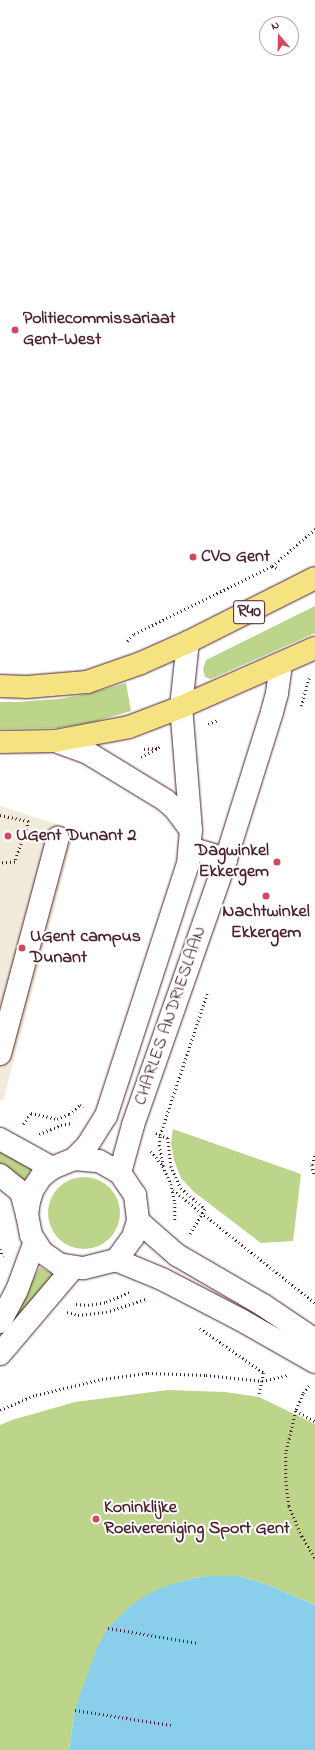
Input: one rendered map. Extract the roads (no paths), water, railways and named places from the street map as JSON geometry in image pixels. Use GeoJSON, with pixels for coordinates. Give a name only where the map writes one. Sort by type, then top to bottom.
{"type":"FeatureCollection","features":[{"type":"Feature","properties":{"kind":"main road","name":"R40"},"geometry":{"type":"LineString","coordinates":[[0,686],[27,687],[87,682],[141,663],[188,642],[313,578]]}},
{"type":"Feature","properties":{"kind":"main road"},"geometry":{"type":"LineString","coordinates":[[0,742],[55,741],[129,726],[150,720],[315,648]]}},
{"type":"Feature","properties":{"kind":"street","name":"CHARLES ANDRIESLAAN"},"geometry":{"type":"LineString","coordinates":[[74,1159],[99,1161],[120,1173],[135,1195],[138,1221],[133,1237],[116,1260],[83,1268],[59,1264],[42,1252],[31,1235],[27,1215],[29,1201],[34,1188],[41,1177],[52,1168],[74,1159],[87,1146],[106,1116],[188,864],[191,839],[180,707],[188,642]]}},
{"type":"Feature","properties":{"kind":"street","name":"CHARLES ANDRIESLAAN"},"geometry":{"type":"LineString","coordinates":[[120,1173],[133,1125],[226,860],[277,693],[281,663]]}},
{"type":"Feature","properties":{"kind":"street"},"geometry":{"type":"LineString","coordinates":[[55,741],[88,753],[164,800],[175,809],[191,839],[226,860]]}},
{"type":"Feature","properties":{"kind":"street"},"geometry":{"type":"LineString","coordinates":[[0,1054],[11,993],[58,838]]}},
{"type":"Feature","properties":{"kind":"street"},"geometry":{"type":"LineString","coordinates":[[5,1142],[52,1168]]}},
{"type":"Feature","properties":{"kind":"street"},"geometry":{"type":"LineString","coordinates":[[0,1175],[21,1192],[27,1215]]}},
{"type":"Feature","properties":{"kind":"street"},"geometry":{"type":"LineString","coordinates":[[138,1221],[177,1255],[263,1305],[315,1340]]}},
{"type":"Feature","properties":{"kind":"street"},"geometry":{"type":"LineString","coordinates":[[0,1322],[17,1290],[35,1241]]}},
{"type":"Feature","properties":{"kind":"street"},"geometry":{"type":"LineString","coordinates":[[116,1260],[162,1279],[241,1320],[315,1362]]}},
{"type":"Feature","properties":{"kind":"street"},"geometry":{"type":"LineString","coordinates":[[0,1354],[74,1267]]}},
{"type":"Feature","properties":{"kind":"water"},"geometry":{"type":"Polygon","coordinates":[[[206,1576],[239,1576],[268,1585],[315,1605],[315,1750],[69,1750],[75,1710],[97,1648],[108,1628],[134,1603],[154,1591],[175,1583],[206,1576]]]}},
{"type":"Feature","properties":{"kind":"place","name":"Politiecommissariaat Gent-West"},"geometry":{"type":"Point","coordinates":[15,330]}},
{"type":"Feature","properties":{"kind":"place","name":"CVO Gent"},"geometry":{"type":"Point","coordinates":[193,557]}},
{"type":"Feature","properties":{"kind":"place","name":"UGent Dunant 2"},"geometry":{"type":"Point","coordinates":[8,836]}},
{"type":"Feature","properties":{"kind":"place","name":"Dagwinkel Ekkergem"},"geometry":{"type":"Point","coordinates":[277,862]}},
{"type":"Feature","properties":{"kind":"place","name":"Nachtwinkel Ekkergem"},"geometry":{"type":"Point","coordinates":[266,896]}},
{"type":"Feature","properties":{"kind":"place","name":"UGent campus Dunant"},"geometry":{"type":"Point","coordinates":[22,948]}},
{"type":"Feature","properties":{"kind":"place","name":"Koninklijke Roeivereniging Sport Gent"},"geometry":{"type":"Point","coordinates":[96,1519]}}]}
